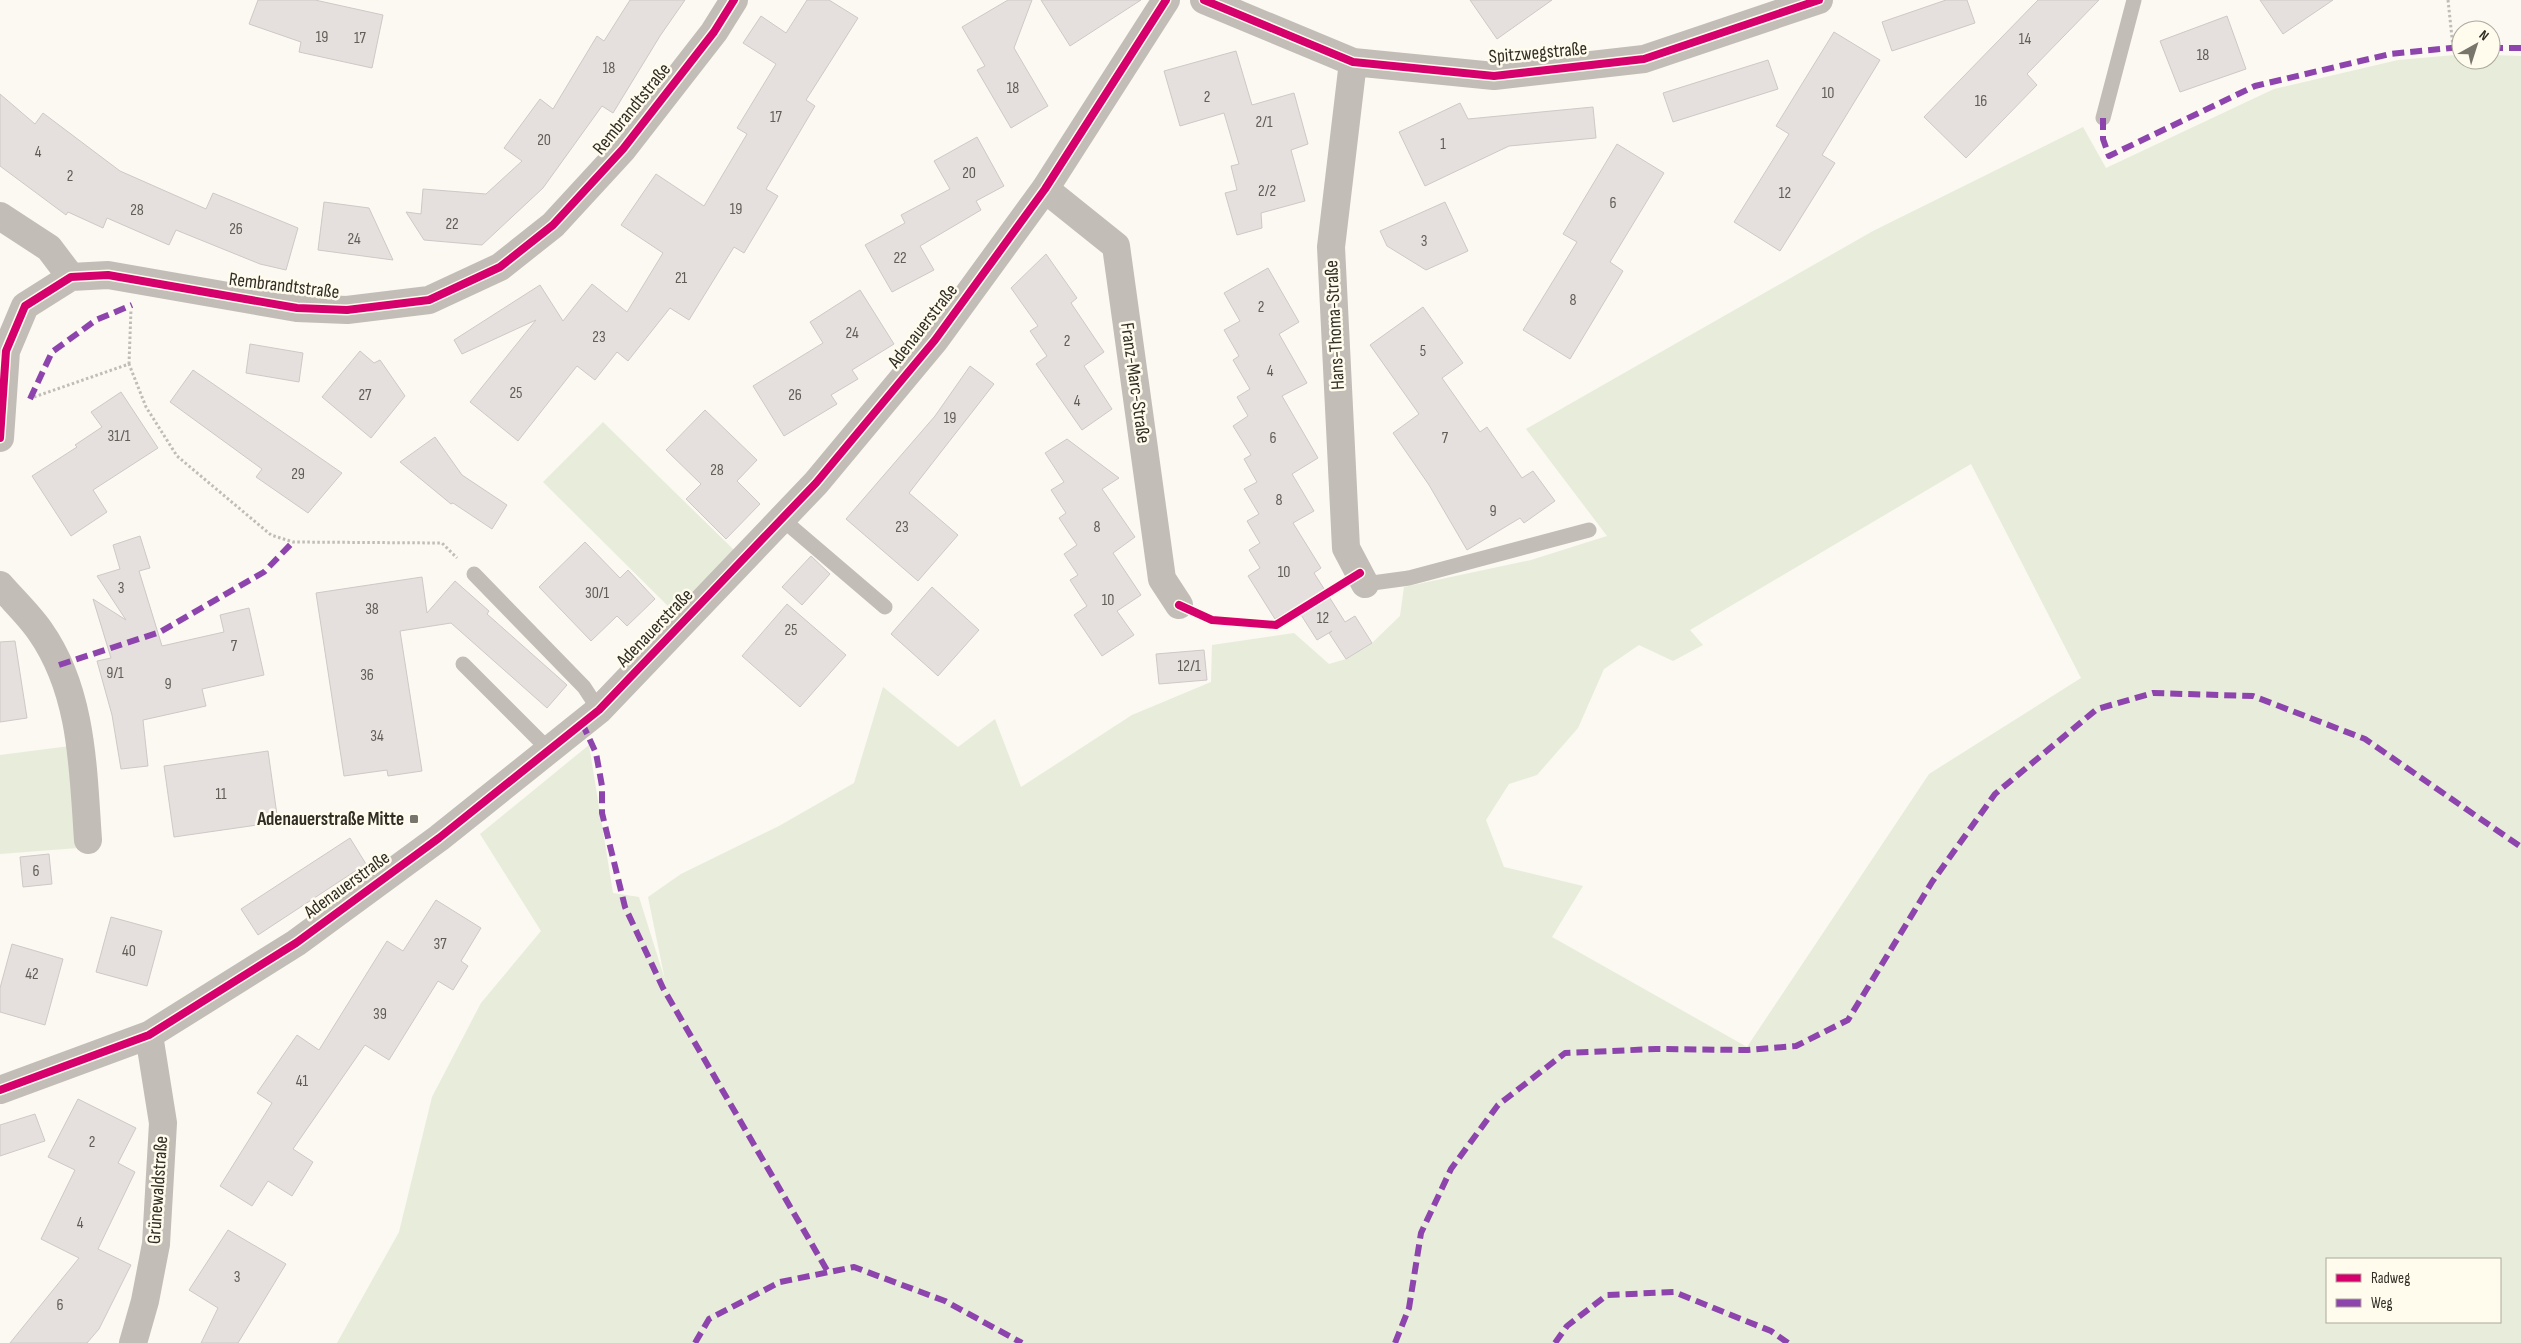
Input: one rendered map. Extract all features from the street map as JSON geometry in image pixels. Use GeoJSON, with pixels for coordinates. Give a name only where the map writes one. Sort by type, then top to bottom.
{"type":"FeatureCollection","features":[{"type":"Feature","properties":{"kind":"street","name":"Rembrandtstraße"},"geometry":{"type":"LineString","coordinates":[[0,438],[6,351],[25,306],[71,278],[108,275],[296,308],[347,310],[429,300],[500,267],[553,225],[623,149],[714,32],[734,0]]}},
{"type":"Feature","properties":{"kind":"street","name":"Adenauerstraße"},"geometry":{"type":"LineString","coordinates":[[0,1090],[149,1035],[296,943],[439,838],[599,710],[816,483],[935,340],[1045,189],[1166,0]]}},
{"type":"Feature","properties":{"kind":"street","name":"Spitzwegstraße"},"geometry":{"type":"LineString","coordinates":[[1204,0],[1353,62],[1494,76],[1644,59],[1819,0]]}},
{"type":"Feature","properties":{"kind":"street","name":"Hans-Thoma-Straße"},"geometry":{"type":"LineString","coordinates":[[1353,62],[1331,247],[1346,548],[1365,584]]}},
{"type":"Feature","properties":{"kind":"street","name":"Franz-Marc-Straße"},"geometry":{"type":"LineString","coordinates":[[1045,189],[1116,246],[1162,579],[1178,605]]}},
{"type":"Feature","properties":{"kind":"street"},"geometry":{"type":"LineString","coordinates":[[0,216],[49,248],[71,278]]}},
{"type":"Feature","properties":{"kind":"street"},"geometry":{"type":"LineString","coordinates":[[0,585],[40,631],[62,671],[81,739],[88,840]]}},
{"type":"Feature","properties":{"kind":"street","name":"Grünewaldstraße"},"geometry":{"type":"LineString","coordinates":[[133,1343],[145,1302],[156,1244],[163,1123],[149,1035]]}},
{"type":"Feature","properties":{"kind":"lane"},"geometry":{"type":"LineString","coordinates":[[2103,118],[2134,0]]}},
{"type":"Feature","properties":{"kind":"lane"},"geometry":{"type":"LineString","coordinates":[[782,518],[885,607]]}},
{"type":"Feature","properties":{"kind":"lane"},"geometry":{"type":"LineString","coordinates":[[1365,584],[1409,578],[1588,530]]}},
{"type":"Feature","properties":{"kind":"lane"},"geometry":{"type":"LineString","coordinates":[[474,574],[584,687],[599,710]]}},
{"type":"Feature","properties":{"kind":"lane"},"geometry":{"type":"LineString","coordinates":[[463,664],[549,750]]}},
{"type":"Feature","properties":{"kind":"path"},"geometry":{"type":"LineString","coordinates":[[2448,0],[2451,28]]}},
{"type":"Feature","properties":{"kind":"path"},"geometry":{"type":"LineString","coordinates":[[137,280],[130,318],[129,364],[146,407],[177,456],[271,536],[293,542],[442,543],[474,574]]}},
{"type":"Feature","properties":{"kind":"path"},"geometry":{"type":"LineString","coordinates":[[30,398],[129,364]]}},
{"type":"Feature","properties":{"kind":"green space"},"geometry":{"type":"Polygon","coordinates":[[[2451,55],[2451,70],[2501,70],[2501,55],[2521,56],[2521,1343],[337,1343],[399,1232],[432,1097],[481,1003],[541,931],[480,834],[589,745],[613,893],[639,897],[665,980],[648,897],[681,874],[779,826],[854,783],[883,687],[958,747],[995,719],[1021,787],[1132,715],[1211,682],[1212,645],[1294,633],[1329,664],[1346,659],[1372,643],[1400,616],[1404,587],[1531,560],[1607,536],[1526,429],[1873,231],[2083,127],[2106,168],[2274,89],[2398,60],[2451,55]],[[1971,464],[1690,630],[1703,645],[1673,661],[1639,645],[1604,669],[1578,728],[1537,775],[1509,784],[1486,820],[1504,867],[1583,886],[1552,937],[1747,1047],[1929,774],[2081,678],[1971,464]]]}},
{"type":"Feature","properties":{"kind":"green space"},"geometry":{"type":"Polygon","coordinates":[[[603,422],[734,550],[675,613],[543,482],[603,422]]]}},
{"type":"Feature","properties":{"kind":"green space"},"geometry":{"type":"Polygon","coordinates":[[[70,746],[78,848],[0,854],[0,755],[70,746]]]}},
{"type":"Feature","properties":{"kind":"building"},"geometry":{"type":"Polygon","coordinates":[[[258,0],[315,0],[383,15],[372,68],[299,52],[301,42],[249,24],[258,0]]]}},
{"type":"Feature","properties":{"kind":"building"},"geometry":{"type":"Polygon","coordinates":[[[630,0],[685,0],[660,36],[613,113],[602,106],[543,188],[482,245],[424,240],[406,212],[421,214],[423,189],[486,194],[522,161],[504,148],[540,99],[553,109],[597,36],[604,41],[630,0]]]}},
{"type":"Feature","properties":{"kind":"building"},"geometry":{"type":"Polygon","coordinates":[[[807,0],[829,0],[858,18],[806,100],[815,106],[766,189],[778,196],[744,253],[734,247],[689,320],[670,308],[628,361],[617,352],[595,380],[577,366],[518,441],[470,402],[536,320],[462,354],[454,340],[540,285],[563,321],[592,284],[627,312],[663,253],[621,225],[656,174],[704,206],[747,134],[737,128],[776,64],[743,43],[761,16],[786,33],[807,0]]]}},
{"type":"Feature","properties":{"kind":"building"},"geometry":{"type":"Polygon","coordinates":[[[1008,0],[1032,0],[1014,48],[1048,106],[1011,128],[977,70],[985,66],[962,27],[1008,0]]]}},
{"type":"Feature","properties":{"kind":"building"},"geometry":{"type":"Polygon","coordinates":[[[1041,0],[1141,0],[1070,46],[1041,0]]]}},
{"type":"Feature","properties":{"kind":"building"},"geometry":{"type":"Polygon","coordinates":[[[1470,0],[1552,0],[1497,39],[1470,0]]]}},
{"type":"Feature","properties":{"kind":"building"},"geometry":{"type":"Polygon","coordinates":[[[1946,0],[1967,0],[1975,23],[1892,51],[1882,22],[1946,0]]]}},
{"type":"Feature","properties":{"kind":"building"},"geometry":{"type":"Polygon","coordinates":[[[2038,0],[2099,0],[2027,74],[2037,85],[1966,158],[1924,117],[2038,0]]]}},
{"type":"Feature","properties":{"kind":"building"},"geometry":{"type":"Polygon","coordinates":[[[2260,0],[2333,0],[2283,34],[2260,0]]]}},
{"type":"Feature","properties":{"kind":"building"},"geometry":{"type":"Polygon","coordinates":[[[2227,16],[2246,69],[2180,92],[2160,41],[2227,16]]]}},
{"type":"Feature","properties":{"kind":"building"},"geometry":{"type":"Polygon","coordinates":[[[1834,32],[1880,60],[1822,155],[1835,163],[1780,251],[1734,222],[1789,134],[1776,126],[1834,32]]]}},
{"type":"Feature","properties":{"kind":"building"},"geometry":{"type":"Polygon","coordinates":[[[1236,51],[1252,105],[1294,93],[1308,144],[1291,150],[1305,201],[1261,213],[1262,228],[1237,235],[1225,193],[1237,190],[1231,166],[1239,164],[1224,113],[1180,126],[1164,71],[1236,51]]]}},
{"type":"Feature","properties":{"kind":"building"},"geometry":{"type":"Polygon","coordinates":[[[1768,60],[1778,89],[1673,122],[1663,93],[1768,60]]]}},
{"type":"Feature","properties":{"kind":"building"},"geometry":{"type":"Polygon","coordinates":[[[0,94],[35,124],[43,113],[120,171],[206,209],[213,193],[298,228],[286,270],[260,264],[176,230],[169,245],[107,218],[103,228],[68,212],[66,215],[0,166],[0,94]]]}},
{"type":"Feature","properties":{"kind":"building"},"geometry":{"type":"Polygon","coordinates":[[[1460,103],[1468,119],[1593,107],[1596,138],[1509,146],[1425,186],[1399,132],[1460,103]]]}},
{"type":"Feature","properties":{"kind":"building"},"geometry":{"type":"Polygon","coordinates":[[[977,137],[1004,186],[976,201],[981,210],[920,246],[934,270],[892,292],[865,245],[905,223],[901,215],[950,189],[934,161],[977,137]]]}},
{"type":"Feature","properties":{"kind":"building"},"geometry":{"type":"Polygon","coordinates":[[[1617,144],[1664,173],[1610,262],[1623,271],[1570,359],[1523,330],[1577,242],[1563,234],[1617,144]]]}},
{"type":"Feature","properties":{"kind":"building"},"geometry":{"type":"Polygon","coordinates":[[[324,202],[369,208],[393,260],[318,250],[324,202]]]}},
{"type":"Feature","properties":{"kind":"building"},"geometry":{"type":"Polygon","coordinates":[[[1445,202],[1468,251],[1426,270],[1387,246],[1380,231],[1445,202]]]}},
{"type":"Feature","properties":{"kind":"building"},"geometry":{"type":"Polygon","coordinates":[[[1046,254],[1077,298],[1071,303],[1104,352],[1084,366],[1112,409],[1082,430],[1036,364],[1047,356],[1030,331],[1038,326],[1011,288],[1046,254]]]}},
{"type":"Feature","properties":{"kind":"building"},"geometry":{"type":"Polygon","coordinates":[[[1268,268],[1299,322],[1279,334],[1307,383],[1282,396],[1318,458],[1292,474],[1314,511],[1293,523],[1321,568],[1314,573],[1345,622],[1355,616],[1372,643],[1346,659],[1329,633],[1332,631],[1317,640],[1296,607],[1275,619],[1248,576],[1260,568],[1249,550],[1260,543],[1247,521],[1259,514],[1244,489],[1257,482],[1244,459],[1251,455],[1233,426],[1248,416],[1237,397],[1250,389],[1233,360],[1239,356],[1224,330],[1240,321],[1224,293],[1268,268]]]}},
{"type":"Feature","properties":{"kind":"building"},"geometry":{"type":"Polygon","coordinates":[[[860,290],[894,344],[852,370],[858,379],[831,395],[837,404],[784,436],[753,386],[823,343],[810,322],[860,290]]]}},
{"type":"Feature","properties":{"kind":"building"},"geometry":{"type":"Polygon","coordinates":[[[1423,307],[1463,363],[1442,378],[1480,432],[1487,427],[1522,478],[1533,471],[1555,501],[1524,523],[1520,518],[1467,550],[1429,485],[1393,433],[1419,414],[1370,345],[1423,307]]]}},
{"type":"Feature","properties":{"kind":"building"},"geometry":{"type":"Polygon","coordinates":[[[250,344],[303,353],[299,382],[246,373],[250,344]]]}},
{"type":"Feature","properties":{"kind":"building"},"geometry":{"type":"Polygon","coordinates":[[[360,351],[374,363],[380,360],[405,396],[371,438],[322,397],[360,351]]]}},
{"type":"Feature","properties":{"kind":"building"},"geometry":{"type":"Polygon","coordinates":[[[970,366],[994,384],[909,493],[958,535],[918,581],[846,519],[935,416],[970,366]]]}},
{"type":"Feature","properties":{"kind":"building"},"geometry":{"type":"Polygon","coordinates":[[[193,370],[342,473],[308,513],[256,477],[262,469],[170,402],[193,370]]]}},
{"type":"Feature","properties":{"kind":"building"},"geometry":{"type":"Polygon","coordinates":[[[121,392],[158,448],[93,490],[107,512],[71,536],[32,476],[77,447],[75,445],[102,427],[91,412],[121,392]]]}},
{"type":"Feature","properties":{"kind":"building"},"geometry":{"type":"Polygon","coordinates":[[[705,410],[757,460],[737,481],[760,504],[726,539],[686,499],[701,484],[666,450],[705,410]]]}},
{"type":"Feature","properties":{"kind":"building"},"geometry":{"type":"Polygon","coordinates":[[[435,437],[462,475],[507,505],[492,529],[453,503],[451,504],[400,462],[435,437]]]}},
{"type":"Feature","properties":{"kind":"building"},"geometry":{"type":"Polygon","coordinates":[[[1067,439],[1119,478],[1102,489],[1135,537],[1113,553],[1141,595],[1117,611],[1134,635],[1102,656],[1074,615],[1087,606],[1070,580],[1078,575],[1064,554],[1077,545],[1059,518],[1066,513],[1051,490],[1064,482],[1045,453],[1067,439]]]}},
{"type":"Feature","properties":{"kind":"building"},"geometry":{"type":"Polygon","coordinates":[[[140,536],[150,568],[139,571],[162,646],[224,632],[220,615],[249,608],[264,675],[202,689],[206,706],[143,720],[148,766],[121,769],[112,715],[97,661],[111,658],[93,599],[126,620],[97,576],[120,569],[113,545],[140,536]]]}},
{"type":"Feature","properties":{"kind":"building"},"geometry":{"type":"Polygon","coordinates":[[[585,542],[620,578],[628,570],[655,599],[627,626],[617,616],[591,641],[539,587],[585,542]]]}},
{"type":"Feature","properties":{"kind":"building"},"geometry":{"type":"Polygon","coordinates":[[[811,556],[830,574],[802,605],[782,587],[811,556]]]}},
{"type":"Feature","properties":{"kind":"building"},"geometry":{"type":"Polygon","coordinates":[[[422,577],[427,613],[455,581],[489,611],[487,614],[567,685],[547,708],[451,623],[400,631],[422,771],[388,776],[387,770],[344,776],[316,593],[422,577]]]}},
{"type":"Feature","properties":{"kind":"building"},"geometry":{"type":"Polygon","coordinates":[[[932,587],[979,630],[938,676],[891,634],[932,587]]]}},
{"type":"Feature","properties":{"kind":"building"},"geometry":{"type":"Polygon","coordinates":[[[787,604],[846,655],[800,707],[742,656],[787,604]]]}},
{"type":"Feature","properties":{"kind":"building"},"geometry":{"type":"Polygon","coordinates":[[[15,641],[27,718],[0,722],[0,642],[15,641]]]}},
{"type":"Feature","properties":{"kind":"building"},"geometry":{"type":"Polygon","coordinates":[[[1204,650],[1207,680],[1159,684],[1156,654],[1204,650]]]}},
{"type":"Feature","properties":{"kind":"building"},"geometry":{"type":"Polygon","coordinates":[[[268,751],[278,822],[174,837],[164,766],[268,751]]]}},
{"type":"Feature","properties":{"kind":"building"},"geometry":{"type":"Polygon","coordinates":[[[350,838],[366,864],[258,935],[241,909],[350,838]]]}},
{"type":"Feature","properties":{"kind":"building"},"geometry":{"type":"Polygon","coordinates":[[[49,854],[52,884],[23,887],[20,857],[49,854]]]}},
{"type":"Feature","properties":{"kind":"building"},"geometry":{"type":"Polygon","coordinates":[[[436,900],[481,928],[461,961],[468,966],[453,990],[438,981],[389,1060],[365,1045],[293,1149],[313,1162],[292,1196],[268,1181],[252,1206],[220,1186],[272,1103],[257,1093],[297,1035],[319,1050],[387,941],[403,951],[436,900]]]}},
{"type":"Feature","properties":{"kind":"building"},"geometry":{"type":"Polygon","coordinates":[[[111,917],[162,931],[147,986],[96,972],[111,917]]]}},
{"type":"Feature","properties":{"kind":"building"},"geometry":{"type":"Polygon","coordinates":[[[12,944],[63,959],[45,1025],[0,1012],[0,988],[12,944]]]}},
{"type":"Feature","properties":{"kind":"building"},"geometry":{"type":"Polygon","coordinates":[[[78,1099],[136,1128],[118,1163],[135,1172],[98,1249],[131,1265],[99,1329],[87,1343],[10,1343],[79,1258],[41,1239],[75,1170],[48,1157],[78,1099]]]}},
{"type":"Feature","properties":{"kind":"building"},"geometry":{"type":"Polygon","coordinates":[[[35,1114],[45,1141],[0,1156],[0,1125],[35,1114]]]}},
{"type":"Feature","properties":{"kind":"building"},"geometry":{"type":"Polygon","coordinates":[[[228,1230],[286,1264],[238,1343],[201,1343],[218,1308],[189,1290],[228,1230]]]}},
{"type":"Feature","properties":{"kind":"marked path"},"geometry":{"type":"LineString","coordinates":[[2103,118],[2103,139],[2109,156],[2255,86],[2390,54],[2451,48]]}},
{"type":"Feature","properties":{"kind":"marked path"},"geometry":{"type":"LineString","coordinates":[[2501,48],[2521,48]]}},
{"type":"Feature","properties":{"kind":"marked path"},"geometry":{"type":"LineString","coordinates":[[30,399],[52,352],[96,320],[132,305]]}},
{"type":"Feature","properties":{"kind":"marked path"},"geometry":{"type":"LineString","coordinates":[[59,665],[160,632],[264,572],[293,542]]}},
{"type":"Feature","properties":{"kind":"marked path"},"geometry":{"type":"LineString","coordinates":[[1395,1343],[1409,1308],[1421,1233],[1451,1169],[1498,1105],[1565,1053],[1656,1049],[1748,1050],[1796,1046],[1848,1020],[1932,882],[1995,794],[2097,709],[2153,693],[2253,696],[2365,739],[2521,847]]}},
{"type":"Feature","properties":{"kind":"marked path"},"geometry":{"type":"LineString","coordinates":[[582,723],[596,753],[602,786],[602,813],[625,907],[663,988],[828,1272]]}},
{"type":"Feature","properties":{"kind":"marked path"},"geometry":{"type":"LineString","coordinates":[[695,1343],[709,1319],[780,1282],[854,1267],[945,1301],[1022,1343]]}},
{"type":"Feature","properties":{"kind":"marked path"},"geometry":{"type":"LineString","coordinates":[[1555,1343],[1567,1326],[1607,1295],[1674,1292],[1771,1331],[1788,1343]]}},
{"type":"Feature","properties":{"kind":"cycle path"},"geometry":{"type":"LineString","coordinates":[[0,438],[6,351],[25,306],[71,277],[108,275],[297,308],[347,310],[429,300],[500,267],[553,225],[623,149],[714,32],[734,0]]}},
{"type":"Feature","properties":{"kind":"cycle path"},"geometry":{"type":"LineString","coordinates":[[0,1090],[149,1035],[296,943],[439,838],[599,710],[816,483],[935,340],[1045,189],[1166,0]]}},
{"type":"Feature","properties":{"kind":"cycle path"},"geometry":{"type":"LineString","coordinates":[[1204,0],[1353,62],[1494,76],[1644,59],[1819,0]]}},
{"type":"Feature","properties":{"kind":"cycle path"},"geometry":{"type":"LineString","coordinates":[[1179,605],[1212,620],[1276,625],[1360,573]]}},
{"type":"Feature","properties":{"kind":"place","name":"Adenauerstraße Mitte"},"geometry":{"type":"Point","coordinates":[414,819]}}]}
